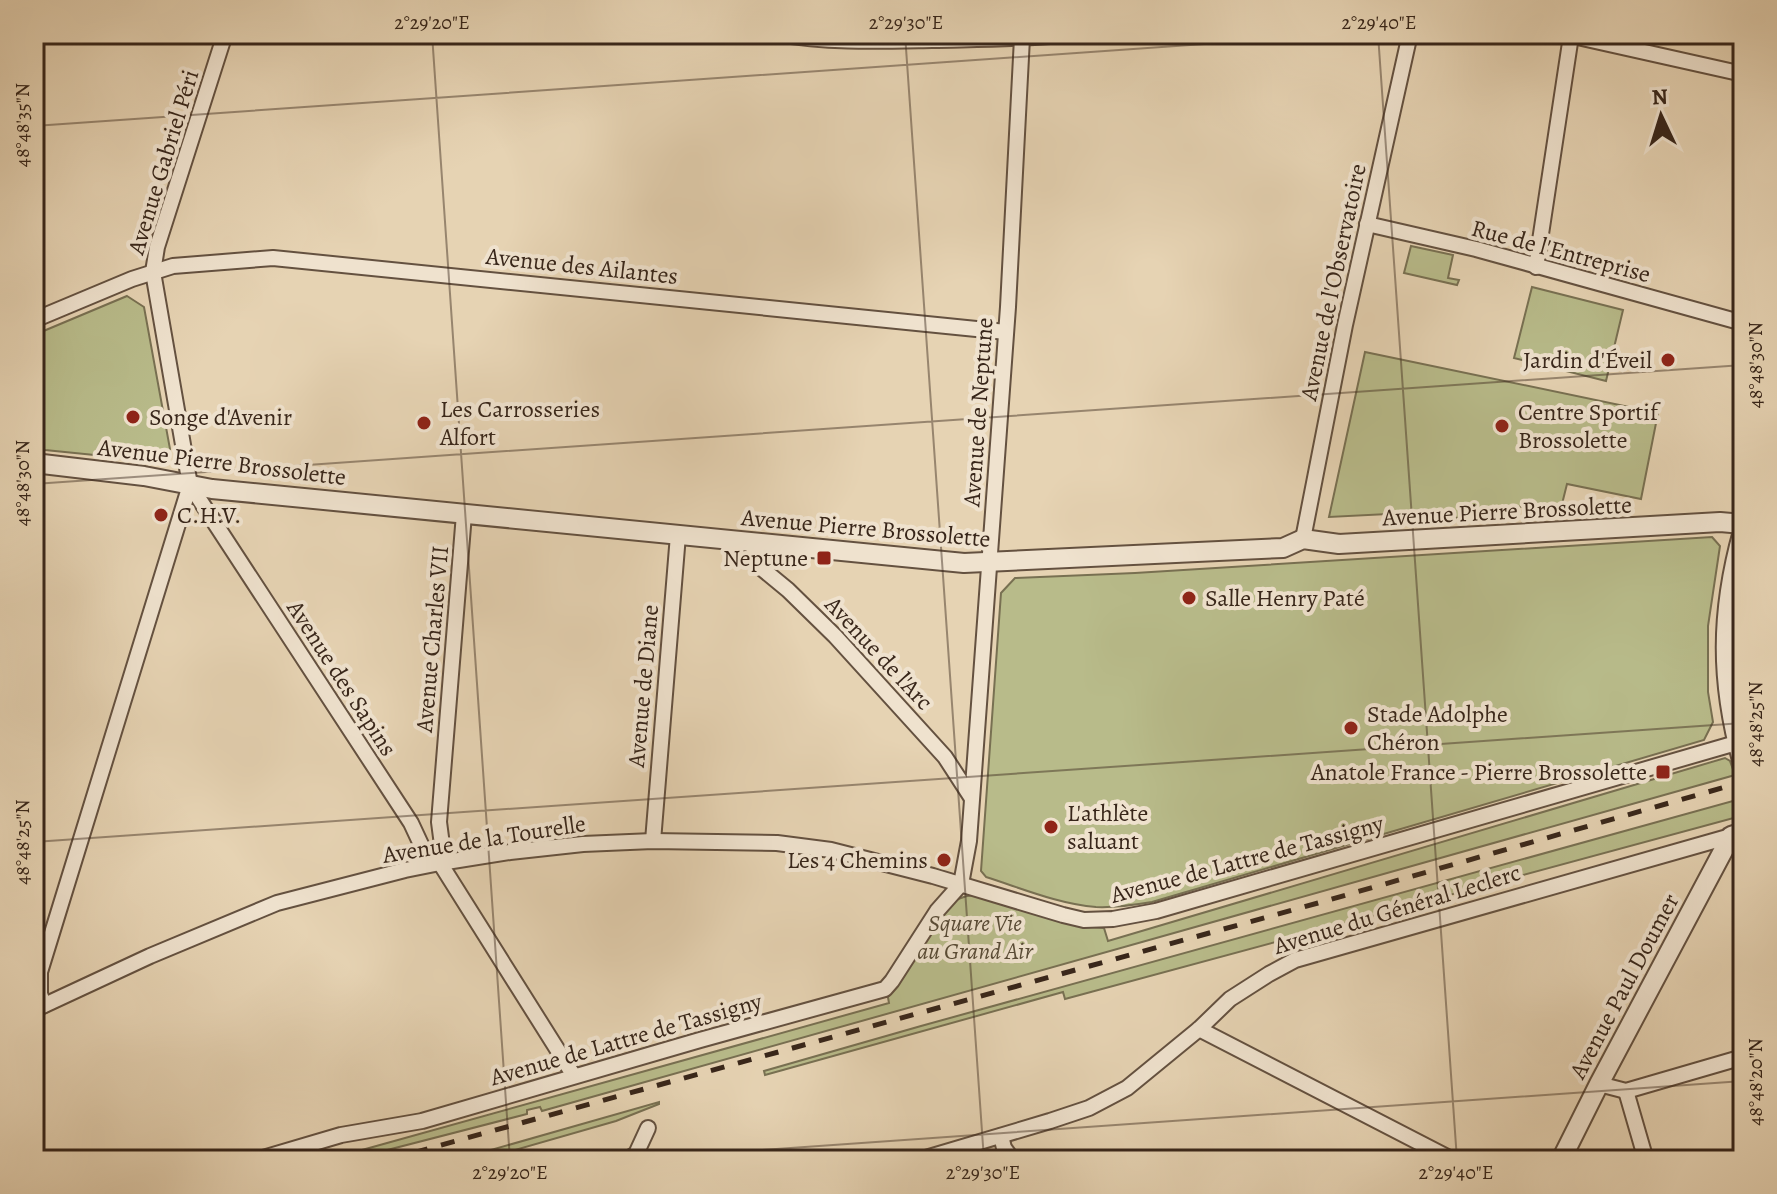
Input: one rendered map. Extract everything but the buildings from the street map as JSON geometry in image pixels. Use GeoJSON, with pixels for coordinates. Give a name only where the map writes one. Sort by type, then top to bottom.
{"type":"FeatureCollection","features":[{"type":"Feature","properties":{"kind":"street","name":"Avenue Gabriel Péri"},"geometry":{"type":"LineString","coordinates":[[34,320],[153,272],[157,247],[225,34]]}},
{"type":"Feature","properties":{"kind":"street"},"geometry":{"type":"LineString","coordinates":[[777,34],[833,41],[878,42],[1050,36]]}},
{"type":"Feature","properties":{"kind":"street","name":"Avenue de l'Observatoire"},"geometry":{"type":"LineString","coordinates":[[1303,539],[1367,224],[1410,34]]}},
{"type":"Feature","properties":{"kind":"street"},"geometry":{"type":"LineString","coordinates":[[1536,267],[1566,35],[1743,74]]}},
{"type":"Feature","properties":{"kind":"street","name":"Avenue de Neptune"},"geometry":{"type":"LineString","coordinates":[[961,884],[969,841],[1006,332],[1022,38]]}},
{"type":"Feature","properties":{"kind":"street","name":"Rue de l'Entreprise"},"geometry":{"type":"LineString","coordinates":[[1367,224],[1476,249],[1743,323]]}},
{"type":"Feature","properties":{"kind":"street","name":"Avenue des Ailantes"},"geometry":{"type":"LineString","coordinates":[[153,272],[173,266],[273,258],[1006,332]]}},
{"type":"Feature","properties":{"kind":"street","name":"Avenue des Sapins"},"geometry":{"type":"LineString","coordinates":[[153,272],[190,485],[411,823],[425,853],[440,863],[574,1076]]}},
{"type":"Feature","properties":{"kind":"street","name":"Avenue Pierre Brossolette"},"geometry":{"type":"LineString","coordinates":[[34,463],[131,474],[190,485],[964,563],[1283,548],[1303,539],[1339,544],[1720,522],[1743,524]]}},
{"type":"Feature","properties":{"kind":"street"},"geometry":{"type":"LineString","coordinates":[[39,1008],[40,972],[190,485]]}},
{"type":"Feature","properties":{"kind":"street","name":"Avenue Charles VII"},"geometry":{"type":"LineString","coordinates":[[440,863],[442,845],[439,822],[464,514]]}},
{"type":"Feature","properties":{"kind":"street"},"geometry":{"type":"LineString","coordinates":[[1743,531],[1725,618],[1729,704],[1743,764]]}},
{"type":"Feature","properties":{"kind":"street","name":"Avenue de Diane"},"geometry":{"type":"LineString","coordinates":[[653,841],[678,535]]}},
{"type":"Feature","properties":{"kind":"street","name":"Avenue de l'Arc"},"geometry":{"type":"LineString","coordinates":[[753,543],[754,556],[760,567],[835,636],[945,757],[971,798]]}},
{"type":"Feature","properties":{"kind":"street","name":"Avenue de Lattre de Tassigny"},"geometry":{"type":"LineString","coordinates":[[256,1160],[341,1135],[422,1121],[885,989],[937,911],[961,884],[1084,920],[1129,917],[1740,742]]}},
{"type":"Feature","properties":{"kind":"street"},"geometry":{"type":"LineString","coordinates":[[416,834],[439,822]]}},
{"type":"Feature","properties":{"kind":"street","name":"Avenue du Général Leclerc"},"geometry":{"type":"LineString","coordinates":[[919,1160],[1089,1108],[1127,1088],[1199,1029],[1230,999],[1295,960],[1737,834]]}},
{"type":"Feature","properties":{"kind":"street","name":"Avenue Paul Doumer"},"geometry":{"type":"LineString","coordinates":[[1561,1160],[1599,1084],[1737,834]]}},
{"type":"Feature","properties":{"kind":"street","name":"Avenue de la Tourelle"},"geometry":{"type":"LineString","coordinates":[[39,1008],[150,956],[277,903],[440,863],[510,852],[583,844],[745,841],[831,850],[961,884]]}},
{"type":"Feature","properties":{"kind":"street"},"geometry":{"type":"LineString","coordinates":[[1199,1029],[1453,1160]]}},
{"type":"Feature","properties":{"kind":"street"},"geometry":{"type":"LineString","coordinates":[[1599,1084],[1626,1091],[1743,1057]]}},
{"type":"Feature","properties":{"kind":"street"},"geometry":{"type":"LineString","coordinates":[[1626,1091],[1646,1160]]}},
{"type":"Feature","properties":{"kind":"street"},"geometry":{"type":"LineString","coordinates":[[626,1160],[636,1154],[648,1128]]}},
{"type":"Feature","properties":{"kind":"street"},"geometry":{"type":"LineString","coordinates":[[1001,1136],[1004,1148],[1013,1160]]}},
{"type":"Feature","properties":{"kind":"green space"},"geometry":{"type":"Polygon","coordinates":[[[1411,246],[1453,255],[1448,278],[1459,280],[1457,285],[1404,273],[1411,246]]]}},
{"type":"Feature","properties":{"kind":"green space"},"geometry":{"type":"Polygon","coordinates":[[[1532,287],[1623,310],[1606,381],[1514,358],[1532,287]]]}},
{"type":"Feature","properties":{"kind":"green space"},"geometry":{"type":"Polygon","coordinates":[[[127,296],[144,307],[170,449],[166,457],[154,461],[45,450],[34,446],[34,335],[127,296]]]}},
{"type":"Feature","properties":{"kind":"green space","name":"Centre Sportif Brossolette"},"geometry":{"type":"Polygon","coordinates":[[[1365,352],[1658,413],[1641,499],[1567,484],[1562,504],[1466,510],[1463,519],[1428,512],[1329,517],[1365,352]]]}},
{"type":"Feature","properties":{"kind":"green space","name":"Stade Adolphe Chéron"},"geometry":{"type":"Polygon","coordinates":[[[1712,537],[1720,546],[1708,626],[1708,692],[1713,722],[1704,740],[1152,902],[1110,907],[1068,903],[986,877],[981,871],[1001,593],[1015,578],[1712,537]]]}},
{"type":"Feature","properties":{"kind":"green space","name":"Square Vie au Grand Air"},"geometry":{"type":"Polygon","coordinates":[[[1725,758],[1730,761],[1735,775],[542,1111],[540,1107],[527,1110],[527,1114],[364,1156],[362,1150],[889,1003],[887,992],[946,907],[966,896],[974,895],[1080,926],[1104,928],[1108,941],[1725,758]]]}},
{"type":"Feature","properties":{"kind":"green space"},"geometry":{"type":"Polygon","coordinates":[[[1740,799],[1741,816],[1065,999],[1063,992],[765,1075],[764,1071],[921,1026],[1740,799]]]}},
{"type":"Feature","properties":{"kind":"green space"},"geometry":{"type":"Polygon","coordinates":[[[659,1102],[616,1121],[480,1160],[456,1160],[659,1102]]]}},
{"type":"Feature","properties":{"kind":"railway"},"geometry":{"type":"LineString","coordinates":[[387,1160],[1318,903],[1743,782]]}},
{"type":"Feature","properties":{"kind":"place","name":"Jardin d'Éveil"},"geometry":{"type":"Point","coordinates":[1668,360]}},
{"type":"Feature","properties":{"kind":"place","name":"Songe d'Avenir"},"geometry":{"type":"Point","coordinates":[133,417]}},
{"type":"Feature","properties":{"kind":"place","name":"Les Carrosseries Alfort"},"geometry":{"type":"Point","coordinates":[424,423]}},
{"type":"Feature","properties":{"kind":"place","name":"Centre Sportif Brossolette"},"geometry":{"type":"Point","coordinates":[1502,426]}},
{"type":"Feature","properties":{"kind":"place","name":"C.H.V."},"geometry":{"type":"Point","coordinates":[161,515]}},
{"type":"Feature","properties":{"kind":"place","name":"Neptune"},"geometry":{"type":"Point","coordinates":[824,558]}},
{"type":"Feature","properties":{"kind":"place","name":"Salle Henry Paté"},"geometry":{"type":"Point","coordinates":[1189,598]}},
{"type":"Feature","properties":{"kind":"place","name":"Stade Adolphe Chéron"},"geometry":{"type":"Point","coordinates":[1351,728]}},
{"type":"Feature","properties":{"kind":"place","name":"Anatole France - Pierre Brossolette"},"geometry":{"type":"Point","coordinates":[1663,772]}},
{"type":"Feature","properties":{"kind":"place","name":"L'athlète saluant"},"geometry":{"type":"Point","coordinates":[1051,827]}},
{"type":"Feature","properties":{"kind":"place","name":"Les 4 Chemins"},"geometry":{"type":"Point","coordinates":[944,860]}}]}
